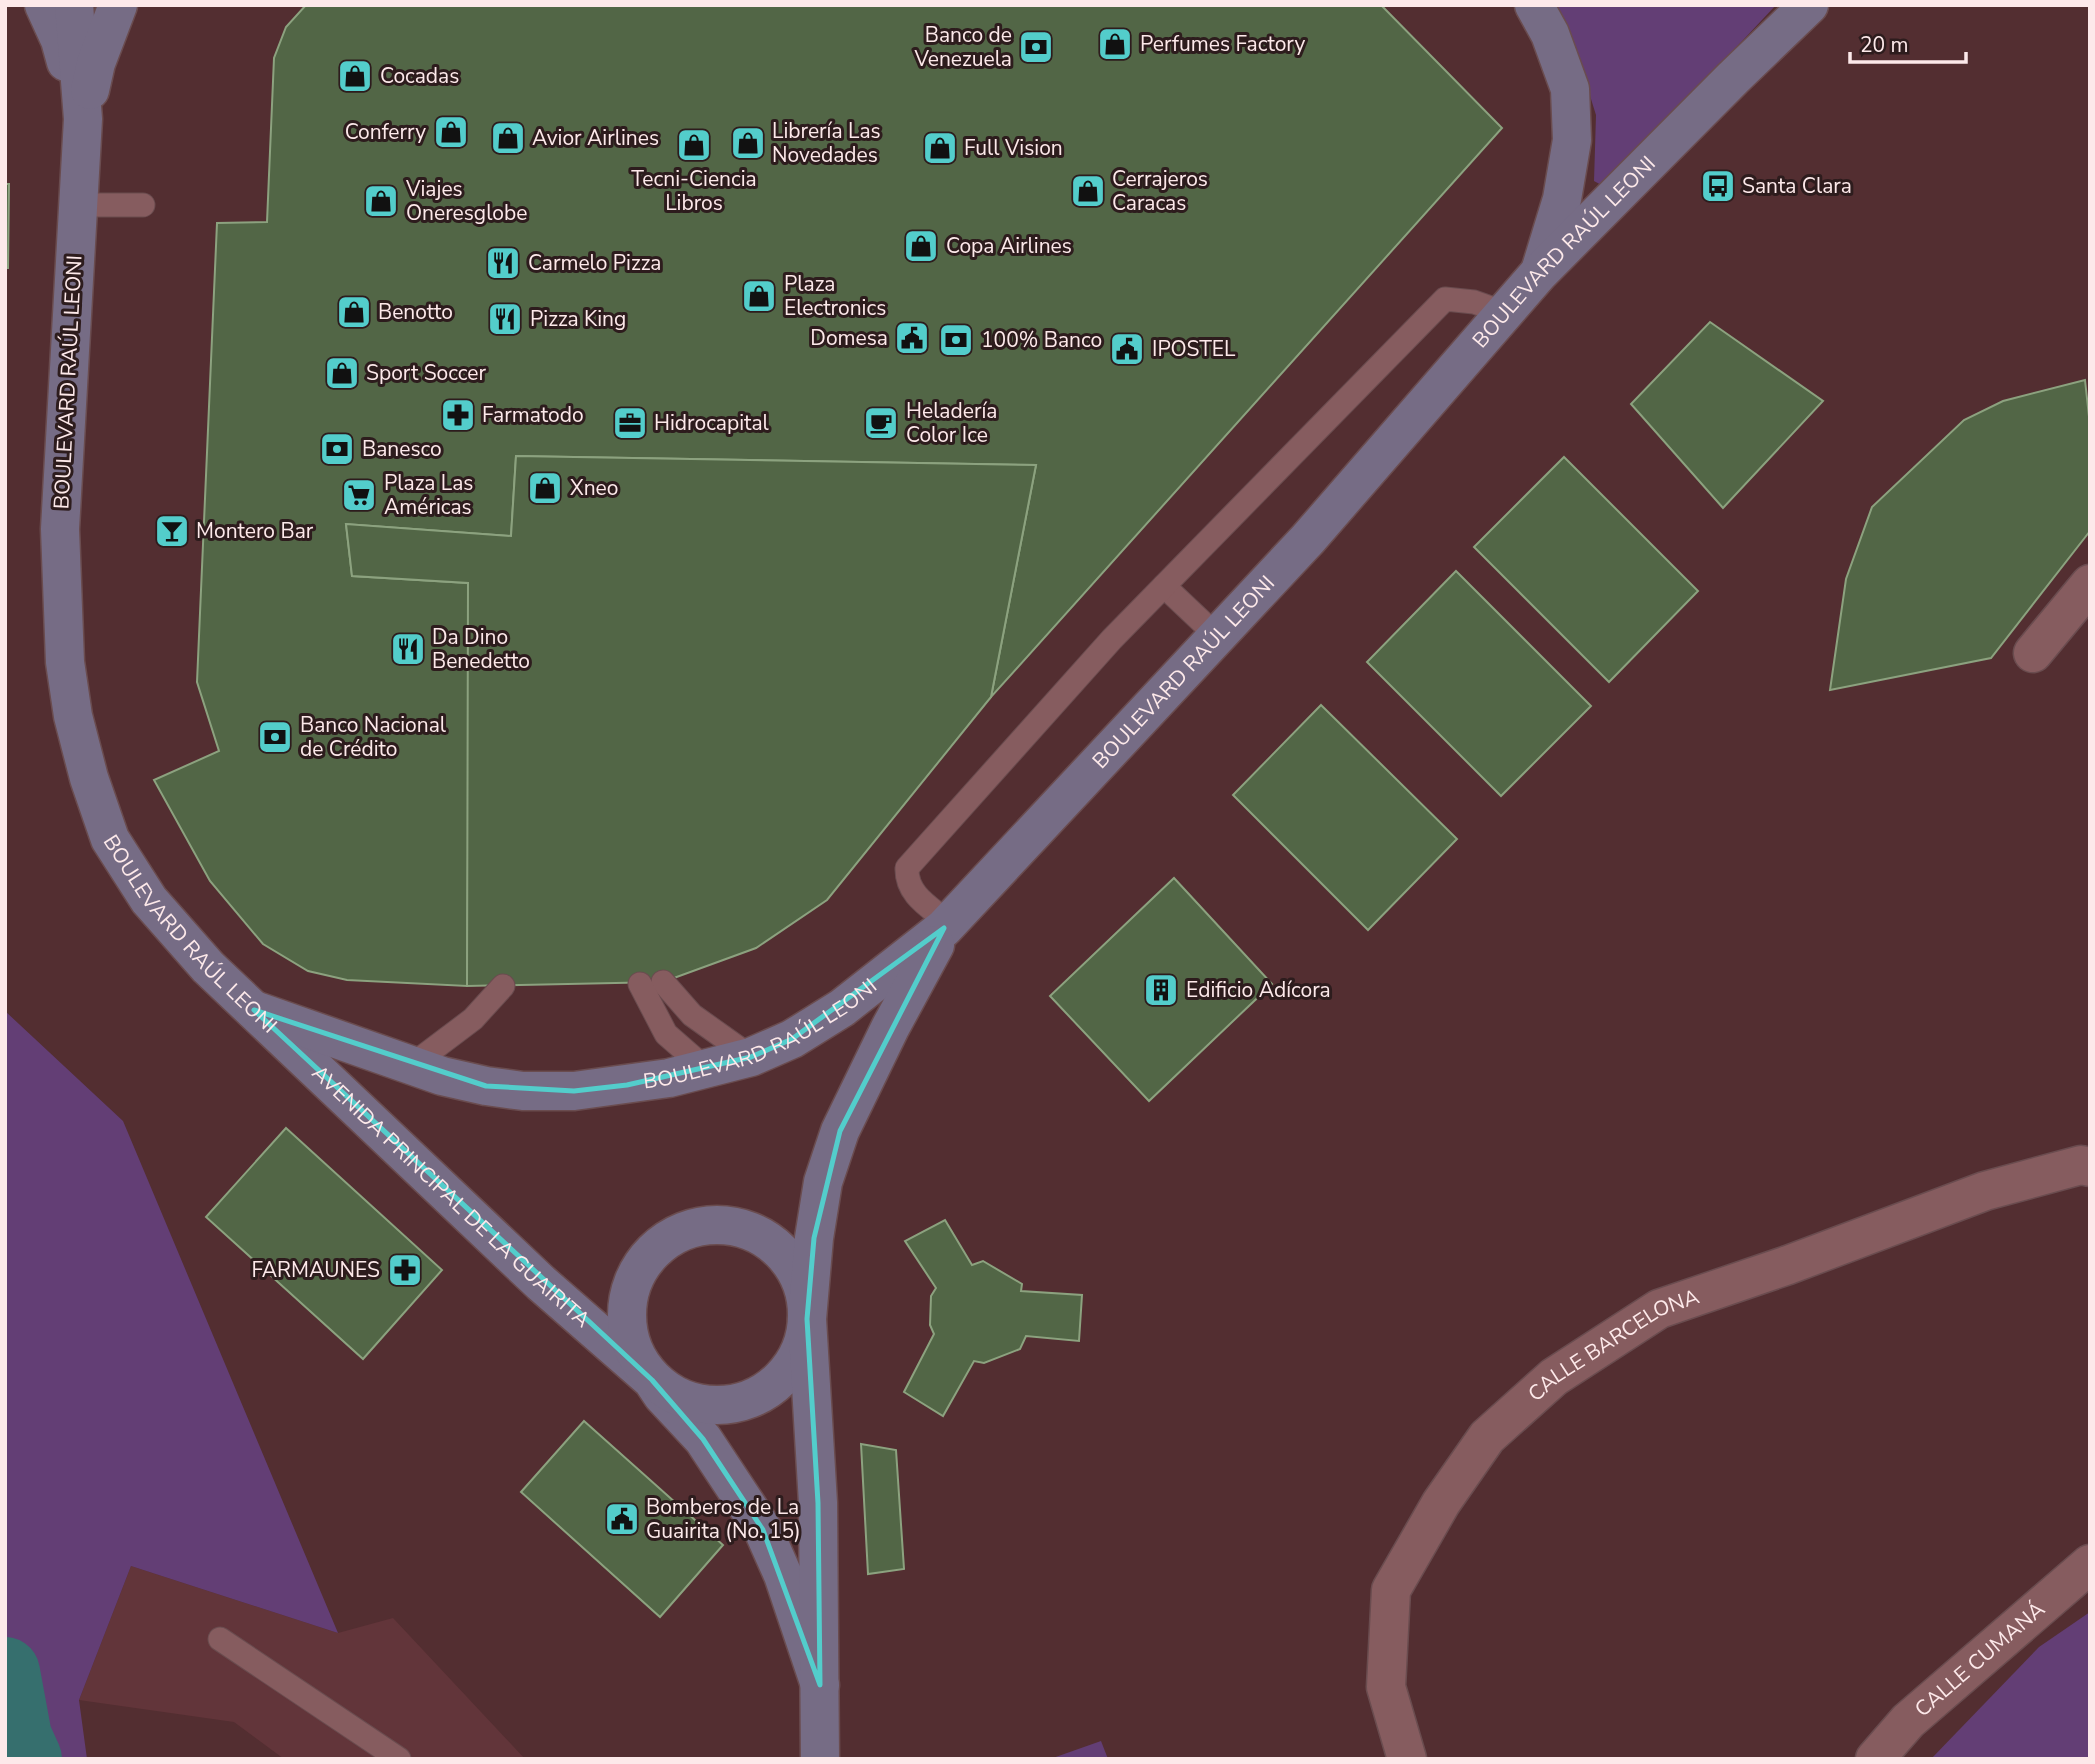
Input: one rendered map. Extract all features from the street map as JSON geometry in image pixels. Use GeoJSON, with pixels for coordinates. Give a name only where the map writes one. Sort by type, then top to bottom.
{"type":"FeatureCollection","features":[{"type":"Feature","properties":{"kind":"main road"},"geometry":{"type":"LineString","coordinates":[[44,5],[60,40],[83,119]]}},
{"type":"Feature","properties":{"kind":"main road"},"geometry":{"type":"LineString","coordinates":[[74,5],[83,119]]}},
{"type":"Feature","properties":{"kind":"main road"},"geometry":{"type":"LineString","coordinates":[[83,119],[96,63],[118,5]]}},
{"type":"Feature","properties":{"kind":"main road"},"geometry":{"type":"LineString","coordinates":[[1534,5],[1550,34],[1570,89],[1572,140],[1562,199],[1539,273]]}},
{"type":"Feature","properties":{"kind":"main road","name":"BOULEVARD RAÚL LEONI"},"geometry":{"type":"LineString","coordinates":[[83,119],[60,529],[65,662],[73,716],[89,778],[110,839],[149,900],[208,967],[254,1010],[464,1081],[523,1091],[574,1091],[627,1085],[706,1069],[751,1057],[792,1039],[842,1008],[946,926],[1308,539],[1539,273],[1732,78],[1809,5]]}},
{"type":"Feature","properties":{"kind":"main road","name":"AVENIDA PRINCIPAL DE LA GUAIRITA"},"geometry":{"type":"LineString","coordinates":[[254,1010],[532,1274],[652,1380],[688,1401],[729,1405],[768,1390],[783,1377],[796,1359],[807,1319],[814,1238],[823,1182],[840,1131],[890,1028],[946,926]]}},
{"type":"Feature","properties":{"kind":"main road","name":"AVENIDA PRINCIPAL DE LA GUAIRITA"},"geometry":{"type":"LineString","coordinates":[[820,1685],[783,1575],[763,1530],[703,1439],[662,1395],[639,1362],[631,1342],[626,1322],[633,1280],[643,1262],[657,1247],[694,1227],[736,1226],[755,1233],[773,1245],[788,1260],[799,1278],[805,1298],[818,1503],[820,1685],[820,1759]]}},
{"type":"Feature","properties":{"kind":"street"},"geometry":{"type":"LineString","coordinates":[[2033,653],[2090,584]]}},
{"type":"Feature","properties":{"kind":"street","name":"CALLE BARCELONA"},"geometry":{"type":"LineString","coordinates":[[1407,1759],[1386,1687],[1391,1590],[1441,1503],[1487,1437],[1554,1377],[1659,1309],[1788,1265],[1985,1191],[2081,1165],[2090,1167]]}},
{"type":"Feature","properties":{"kind":"street","name":"CALLE CUMANÁ"},"geometry":{"type":"LineString","coordinates":[[1875,1759],[1908,1721],[2090,1564]]}},
{"type":"Feature","properties":{"kind":"lane"},"geometry":{"type":"LineString","coordinates":[[78,205],[143,205]]}},
{"type":"Feature","properties":{"kind":"lane"},"geometry":{"type":"LineString","coordinates":[[946,926],[914,894],[906,882],[907,868],[1112,639],[1445,299],[1474,302],[1505,313]]}},
{"type":"Feature","properties":{"kind":"lane"},"geometry":{"type":"LineString","coordinates":[[1164,586],[1218,637]]}},
{"type":"Feature","properties":{"kind":"lane"},"geometry":{"type":"LineString","coordinates":[[663,982],[692,1016],[751,1057]]}},
{"type":"Feature","properties":{"kind":"lane"},"geometry":{"type":"LineString","coordinates":[[640,984],[666,1034],[706,1069]]}},
{"type":"Feature","properties":{"kind":"lane"},"geometry":{"type":"LineString","coordinates":[[412,1065],[473,1020],[503,986]]}},
{"type":"Feature","properties":{"kind":"lane"},"geometry":{"type":"LineString","coordinates":[[220,1639],[399,1759]]}},
{"type":"Feature","properties":{"kind":"highlighted area"},"geometry":{"type":"Polygon","coordinates":[[[944,928],[840,1131],[814,1238],[807,1319],[818,1503],[820,1685],[763,1530],[703,1439],[652,1380],[254,1010],[486,1086],[574,1091],[627,1085],[751,1057],[792,1039],[944,928]]]}},
{"type":"Feature","properties":{"kind":"shaded area"},"geometry":{"type":"Polygon","coordinates":[[[1555,5],[1776,5],[1605,187],[1594,181],[1596,115],[1572,38],[1555,5]]]}},
{"type":"Feature","properties":{"kind":"shaded area"},"geometry":{"type":"Polygon","coordinates":[[[5,1011],[123,1121],[338,1633],[131,1566],[79,1700],[87,1759],[5,1759],[5,1011]]]}},
{"type":"Feature","properties":{"kind":"shaded area"},"geometry":{"type":"Polygon","coordinates":[[[131,1566],[338,1633],[393,1618],[525,1759],[284,1759],[234,1722],[79,1700],[131,1566]]]}},
{"type":"Feature","properties":{"kind":"shaded area"},"geometry":{"type":"Polygon","coordinates":[[[2090,1612],[2090,1759],[1931,1759],[2039,1647],[2090,1612]]]}},
{"type":"Feature","properties":{"kind":"shaded area"},"geometry":{"type":"Polygon","coordinates":[[[1101,1741],[1108,1759],[1050,1759],[1101,1741]]]}},
{"type":"Feature","properties":{"kind":"building","name":"Plaza Las Américas"},"geometry":{"type":"Polygon","coordinates":[[[306,5],[1381,5],[1502,128],[991,697],[1036,465],[516,456],[511,536],[346,524],[352,576],[468,583],[469,724],[467,986],[347,980],[308,971],[263,944],[210,881],[154,780],[219,751],[197,682],[217,223],[267,222],[274,58],[286,27],[306,5]]]}},
{"type":"Feature","properties":{"kind":"building"},"geometry":{"type":"Polygon","coordinates":[[[5,184],[9,184],[8,268],[5,268],[5,184]]]}},
{"type":"Feature","properties":{"kind":"building"},"geometry":{"type":"Polygon","coordinates":[[[1710,322],[1823,401],[1723,508],[1631,404],[1710,322]]]}},
{"type":"Feature","properties":{"kind":"building"},"geometry":{"type":"Polygon","coordinates":[[[2085,380],[2090,426],[2090,531],[1991,658],[1830,690],[1846,579],[1872,507],[1964,420],[2003,401],[2085,380]]]}},
{"type":"Feature","properties":{"kind":"building"},"geometry":{"type":"Polygon","coordinates":[[[516,456],[1036,465],[991,697],[827,900],[756,948],[663,982],[467,986],[468,583],[352,576],[346,524],[511,536],[516,456]]]}},
{"type":"Feature","properties":{"kind":"building"},"geometry":{"type":"Polygon","coordinates":[[[1564,457],[1698,591],[1609,682],[1474,547],[1564,457]]]}},
{"type":"Feature","properties":{"kind":"building"},"geometry":{"type":"Polygon","coordinates":[[[1456,571],[1591,706],[1501,796],[1367,662],[1456,571]]]}},
{"type":"Feature","properties":{"kind":"building"},"geometry":{"type":"Polygon","coordinates":[[[1321,705],[1457,839],[1368,930],[1233,795],[1321,705]]]}},
{"type":"Feature","properties":{"kind":"building","name":"Edificio Adícora"},"geometry":{"type":"Polygon","coordinates":[[[1174,878],[1272,984],[1149,1101],[1050,996],[1174,878]]]}},
{"type":"Feature","properties":{"kind":"building"},"geometry":{"type":"Polygon","coordinates":[[[286,1128],[442,1270],[363,1359],[206,1217],[286,1128]]]}},
{"type":"Feature","properties":{"kind":"building"},"geometry":{"type":"Polygon","coordinates":[[[945,1220],[972,1265],[983,1261],[1022,1284],[1021,1291],[1082,1295],[1079,1341],[1026,1336],[1020,1349],[984,1363],[974,1361],[943,1416],[904,1392],[934,1334],[930,1325],[931,1296],[936,1288],[905,1241],[945,1220]]]}},
{"type":"Feature","properties":{"kind":"building","name":"Bomberos de La Guairita (No. 15)"},"geometry":{"type":"Polygon","coordinates":[[[584,1421],[723,1545],[660,1617],[521,1492],[584,1421]]]}},
{"type":"Feature","properties":{"kind":"building"},"geometry":{"type":"Polygon","coordinates":[[[861,1444],[896,1450],[904,1569],[868,1574],[861,1444]]]}},
{"type":"Feature","properties":{"kind":"waterway"},"geometry":{"type":"LineString","coordinates":[[5,1672],[17,1737],[27,1759]]}},
{"type":"Feature","properties":{"kind":"place","name":"Perfumes Factory"},"geometry":{"type":"Point","coordinates":[1115,44]}},
{"type":"Feature","properties":{"kind":"place","name":"Banco de Venezuela"},"geometry":{"type":"Point","coordinates":[1036,47]}},
{"type":"Feature","properties":{"kind":"place","name":"Cocadas"},"geometry":{"type":"Point","coordinates":[355,76]}},
{"type":"Feature","properties":{"kind":"place","name":"Conferry"},"geometry":{"type":"Point","coordinates":[451,132]}},
{"type":"Feature","properties":{"kind":"place","name":"Avior Airlines"},"geometry":{"type":"Point","coordinates":[508,138]}},
{"type":"Feature","properties":{"kind":"place","name":"Librería Las Novedades"},"geometry":{"type":"Point","coordinates":[748,143]}},
{"type":"Feature","properties":{"kind":"place","name":"Tecni-Ciencia Libros"},"geometry":{"type":"Point","coordinates":[694,145]}},
{"type":"Feature","properties":{"kind":"place","name":"Full Vision"},"geometry":{"type":"Point","coordinates":[940,148]}},
{"type":"Feature","properties":{"kind":"place","name":"Santa Clara"},"geometry":{"type":"Point","coordinates":[1718,186]}},
{"type":"Feature","properties":{"kind":"place","name":"Cerrajeros Caracas"},"geometry":{"type":"Point","coordinates":[1088,191]}},
{"type":"Feature","properties":{"kind":"place","name":"Viajes Oneresglobe"},"geometry":{"type":"Point","coordinates":[381,201]}},
{"type":"Feature","properties":{"kind":"place","name":"Copa Airlines"},"geometry":{"type":"Point","coordinates":[921,246]}},
{"type":"Feature","properties":{"kind":"place","name":"Carmelo Pizza"},"geometry":{"type":"Point","coordinates":[503,263]}},
{"type":"Feature","properties":{"kind":"place","name":"Plaza Electronics"},"geometry":{"type":"Point","coordinates":[759,296]}},
{"type":"Feature","properties":{"kind":"place","name":"Benotto"},"geometry":{"type":"Point","coordinates":[354,312]}},
{"type":"Feature","properties":{"kind":"place","name":"Pizza King"},"geometry":{"type":"Point","coordinates":[505,319]}},
{"type":"Feature","properties":{"kind":"place","name":"Domesa"},"geometry":{"type":"Point","coordinates":[912,338]}},
{"type":"Feature","properties":{"kind":"place","name":"100% Banco"},"geometry":{"type":"Point","coordinates":[956,340]}},
{"type":"Feature","properties":{"kind":"place","name":"IPOSTEL"},"geometry":{"type":"Point","coordinates":[1127,349]}},
{"type":"Feature","properties":{"kind":"place","name":"Sport Soccer"},"geometry":{"type":"Point","coordinates":[342,373]}},
{"type":"Feature","properties":{"kind":"place","name":"Farmatodo"},"geometry":{"type":"Point","coordinates":[458,415]}},
{"type":"Feature","properties":{"kind":"place","name":"Hidrocapital"},"geometry":{"type":"Point","coordinates":[630,423]}},
{"type":"Feature","properties":{"kind":"place","name":"Heladería Color Ice"},"geometry":{"type":"Point","coordinates":[881,423]}},
{"type":"Feature","properties":{"kind":"place","name":"Banesco"},"geometry":{"type":"Point","coordinates":[337,449]}},
{"type":"Feature","properties":{"kind":"place","name":"Xneo"},"geometry":{"type":"Point","coordinates":[545,488]}},
{"type":"Feature","properties":{"kind":"place","name":"Plaza Las Américas"},"geometry":{"type":"Point","coordinates":[359,495]}},
{"type":"Feature","properties":{"kind":"place","name":"Montero Bar"},"geometry":{"type":"Point","coordinates":[172,531]}},
{"type":"Feature","properties":{"kind":"place","name":"Da Dino Benedetto"},"geometry":{"type":"Point","coordinates":[408,649]}},
{"type":"Feature","properties":{"kind":"place","name":"Banco Nacional de Crédito"},"geometry":{"type":"Point","coordinates":[275,737]}},
{"type":"Feature","properties":{"kind":"place","name":"Edificio Adícora"},"geometry":{"type":"Point","coordinates":[1161,990]}},
{"type":"Feature","properties":{"kind":"place","name":"FARMAUNES"},"geometry":{"type":"Point","coordinates":[405,1270]}},
{"type":"Feature","properties":{"kind":"place","name":"Bomberos de La Guairita (No. 15)"},"geometry":{"type":"Point","coordinates":[622,1519]}}]}
